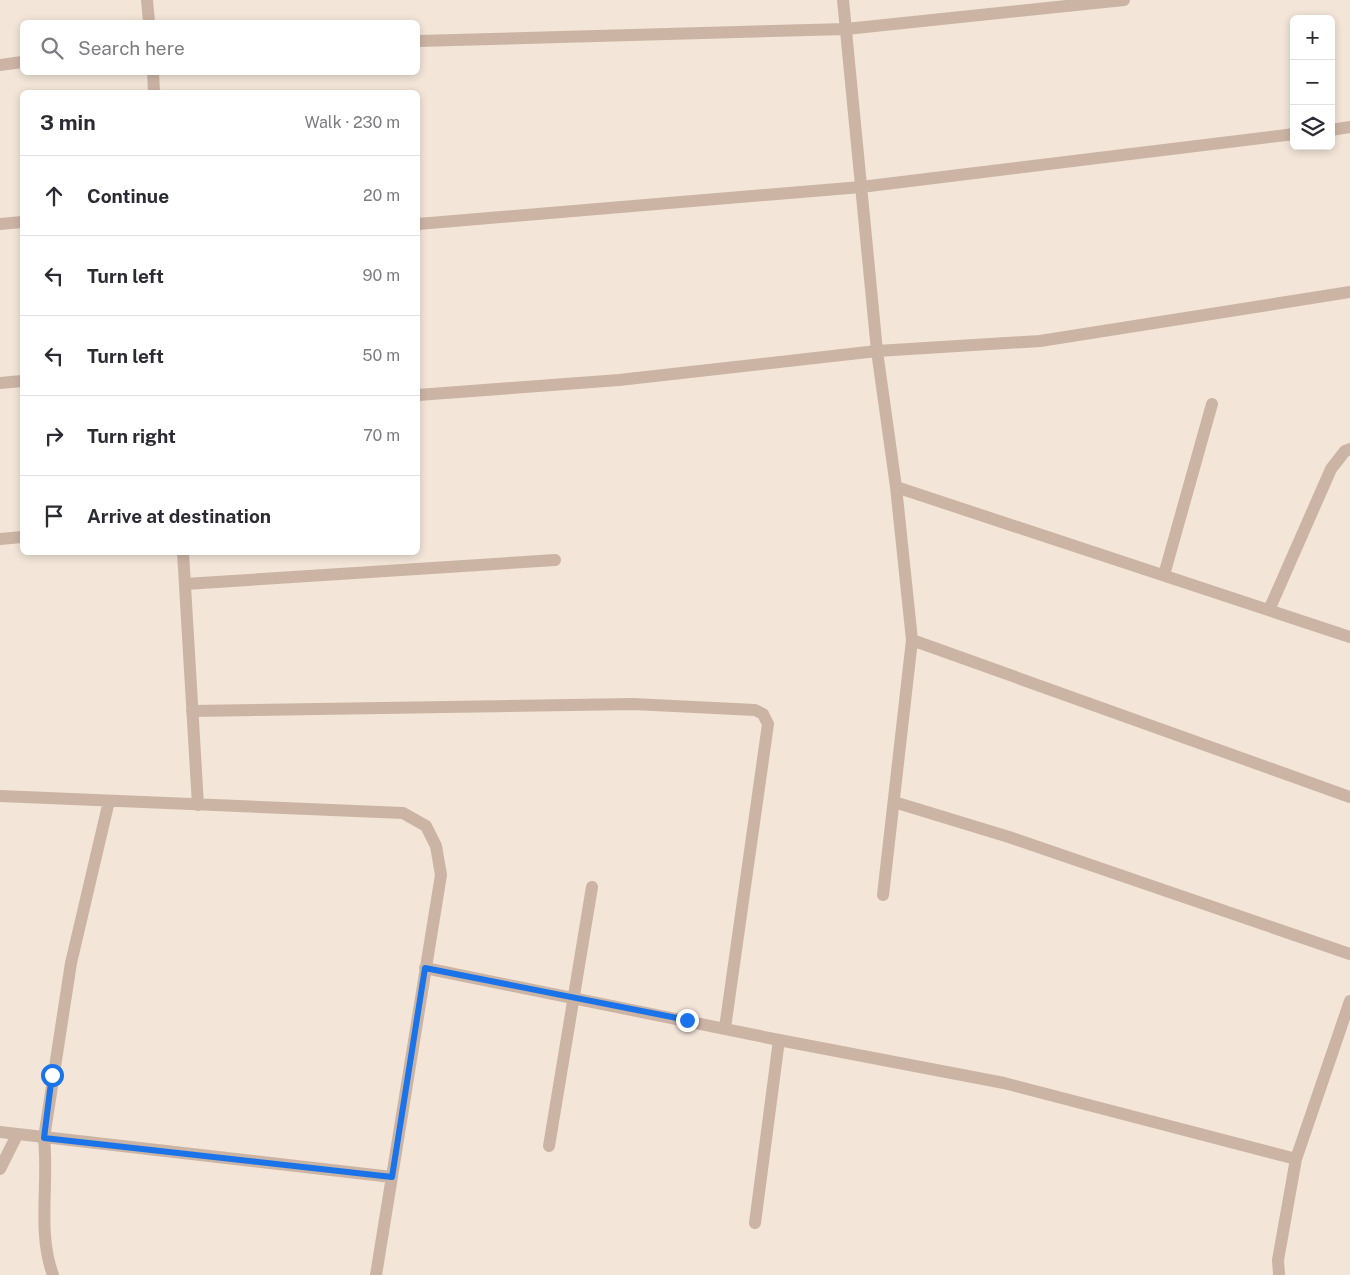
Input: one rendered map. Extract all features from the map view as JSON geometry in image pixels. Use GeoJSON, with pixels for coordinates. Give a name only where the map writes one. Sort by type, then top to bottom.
{"type":"FeatureCollection","features":[{"type":"Feature","properties":{"kind":"street"},"geometry":{"type":"LineString","coordinates":[[147,0],[149,20]]}},
{"type":"Feature","properties":{"kind":"street"},"geometry":{"type":"LineString","coordinates":[[843,0],[877,351],[896,487],[912,640],[884,895]]}},
{"type":"Feature","properties":{"kind":"street"},"geometry":{"type":"LineString","coordinates":[[420,40],[846,29],[1124,0]]}},
{"type":"Feature","properties":{"kind":"street"},"geometry":{"type":"LineString","coordinates":[[0,65],[20,62]]}},
{"type":"Feature","properties":{"kind":"street"},"geometry":{"type":"LineString","coordinates":[[153,75],[154,90]]}},
{"type":"Feature","properties":{"kind":"street"},"geometry":{"type":"LineString","coordinates":[[1335,129],[1350,127]]}},
{"type":"Feature","properties":{"kind":"street"},"geometry":{"type":"LineString","coordinates":[[420,224],[861,187],[1290,134]]}},
{"type":"Feature","properties":{"kind":"street"},"geometry":{"type":"LineString","coordinates":[[0,224],[20,222]]}},
{"type":"Feature","properties":{"kind":"street"},"geometry":{"type":"LineString","coordinates":[[420,395],[619,380],[877,351],[1040,340],[1350,292]]}},
{"type":"Feature","properties":{"kind":"street"},"geometry":{"type":"LineString","coordinates":[[0,383],[20,380]]}},
{"type":"Feature","properties":{"kind":"street"},"geometry":{"type":"LineString","coordinates":[[1164,575],[1212,404]]}},
{"type":"Feature","properties":{"kind":"street"},"geometry":{"type":"LineString","coordinates":[[1269,610],[1330,469],[1345,451],[1350,449]]}},
{"type":"Feature","properties":{"kind":"street"},"geometry":{"type":"LineString","coordinates":[[896,487],[1350,637]]}},
{"type":"Feature","properties":{"kind":"street"},"geometry":{"type":"LineString","coordinates":[[0,539],[20,537]]}},
{"type":"Feature","properties":{"kind":"street"},"geometry":{"type":"LineString","coordinates":[[183,555],[198,805]]}},
{"type":"Feature","properties":{"kind":"street"},"geometry":{"type":"LineString","coordinates":[[185,584],[555,560]]}},
{"type":"Feature","properties":{"kind":"street"},"geometry":{"type":"LineString","coordinates":[[912,640],[1350,797]]}},
{"type":"Feature","properties":{"kind":"street"},"geometry":{"type":"LineString","coordinates":[[192,711],[633,704],[755,710],[763,714],[768,724],[726,1028]]}},
{"type":"Feature","properties":{"kind":"street"},"geometry":{"type":"LineString","coordinates":[[0,796],[403,813],[426,826],[436,846],[441,875],[376,1275]]}},
{"type":"Feature","properties":{"kind":"street"},"geometry":{"type":"LineString","coordinates":[[53,1275],[44,1245],[47,1165],[44,1138],[71,963],[109,801]]}},
{"type":"Feature","properties":{"kind":"street"},"geometry":{"type":"LineString","coordinates":[[894,802],[1009,837],[1350,954]]}},
{"type":"Feature","properties":{"kind":"street"},"geometry":{"type":"LineString","coordinates":[[549,1146],[592,887]]}},
{"type":"Feature","properties":{"kind":"street"},"geometry":{"type":"LineString","coordinates":[[425,968],[779,1040],[1004,1083],[1296,1159]]}},
{"type":"Feature","properties":{"kind":"street"},"geometry":{"type":"LineString","coordinates":[[1279,1275],[1278,1260],[1296,1159],[1350,1001]]}},
{"type":"Feature","properties":{"kind":"street"},"geometry":{"type":"LineString","coordinates":[[755,1222],[779,1040]]}},
{"type":"Feature","properties":{"kind":"street"},"geometry":{"type":"LineString","coordinates":[[0,1132],[392,1177]]}},
{"type":"Feature","properties":{"kind":"street"},"geometry":{"type":"LineString","coordinates":[[0,1169],[17,1135]]}},
{"type":"Feature","properties":{"kind":"route"},"geometry":{"type":"LineString","coordinates":[[52,1075],[44,1138],[392,1177],[425,968],[687,1020]]}}]}
